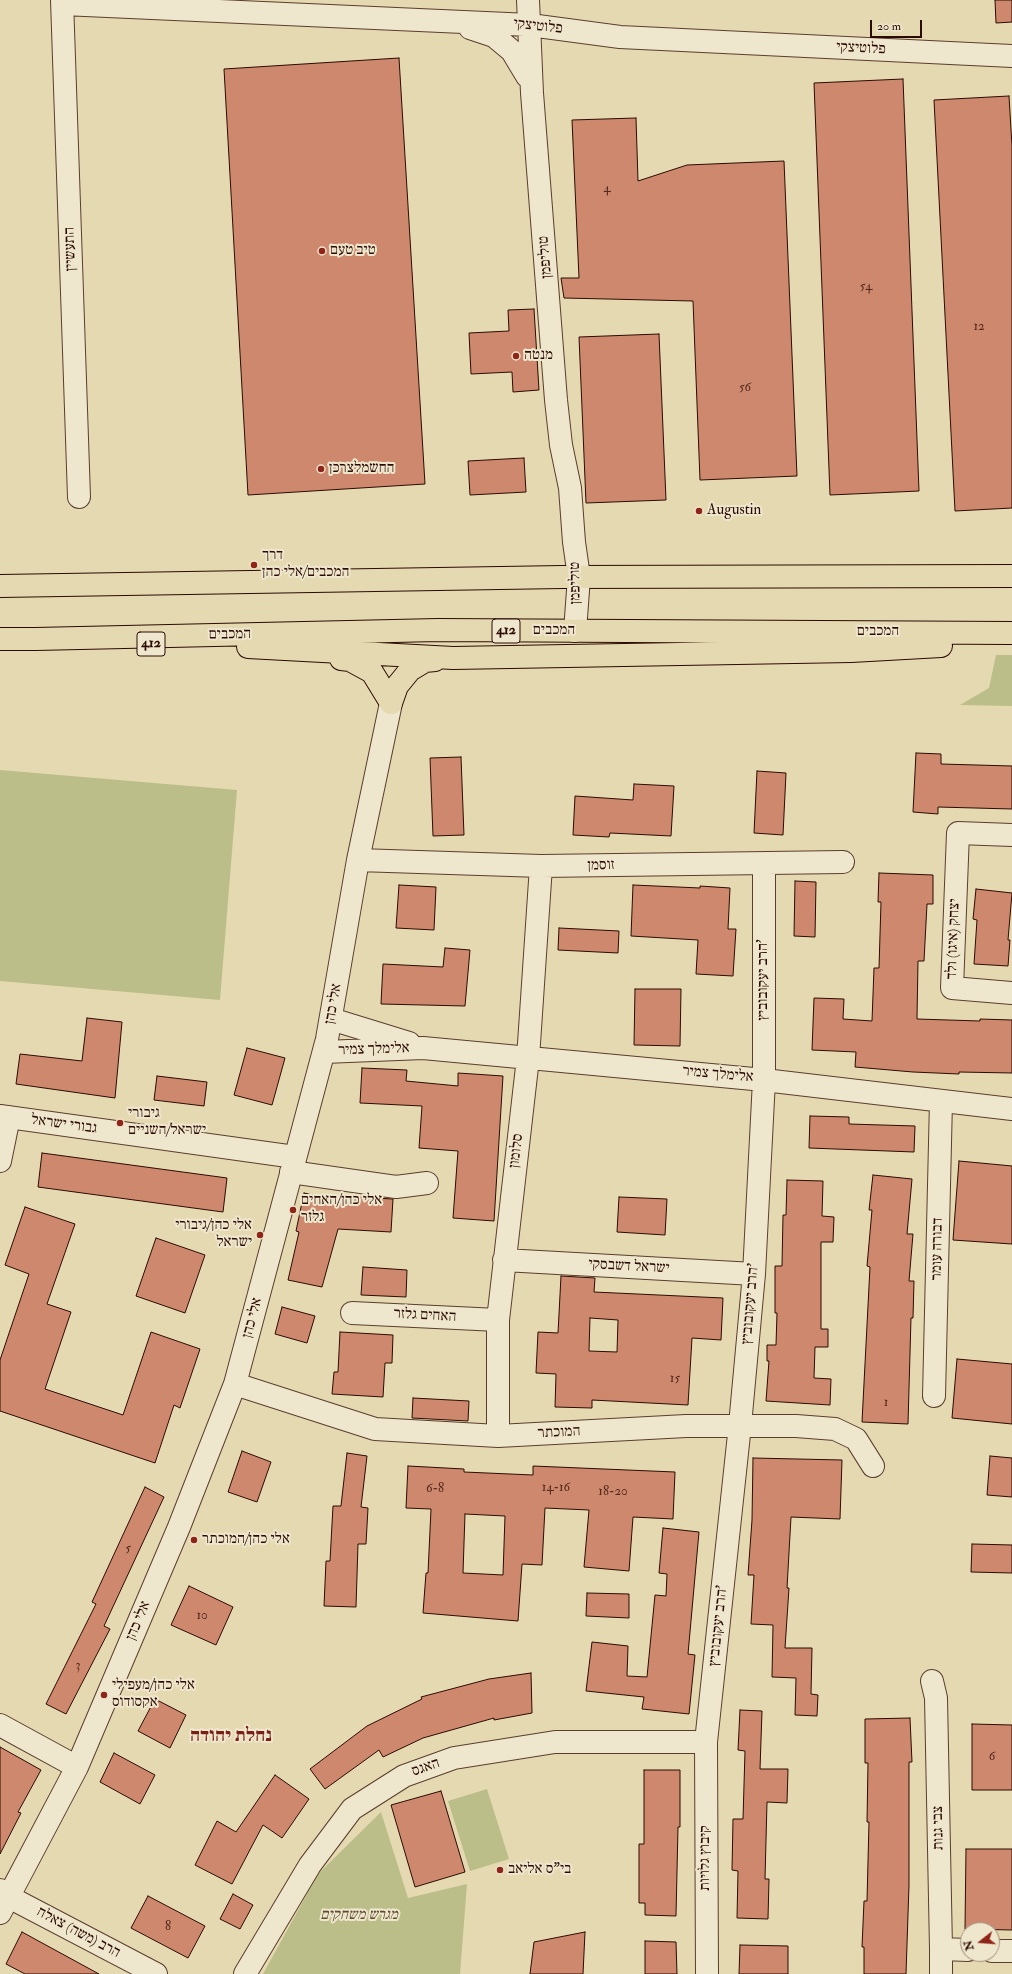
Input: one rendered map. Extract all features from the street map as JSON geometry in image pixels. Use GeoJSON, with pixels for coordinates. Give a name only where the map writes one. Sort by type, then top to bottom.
{"type":"FeatureCollection","features":[{"type":"Feature","properties":{"kind":"main road"},"geometry":{"type":"LineString","coordinates":[[0,586],[571,577],[1012,576]]}},
{"type":"Feature","properties":{"kind":"main road","name":"המכבים"},"geometry":{"type":"LineString","coordinates":[[0,638],[35,640],[438,630],[1012,633]]}},
{"type":"Feature","properties":{"kind":"main road","name":"412"},"geometry":{"type":"LineString","coordinates":[[35,640],[453,658],[851,651],[1012,642]]}},
{"type":"Feature","properties":{"kind":"main road"},"geometry":{"type":"LineString","coordinates":[[267,649],[350,660],[372,672],[391,704]]}},
{"type":"Feature","properties":{"kind":"main road"},"geometry":{"type":"LineString","coordinates":[[391,704],[397,686],[410,670],[425,661],[453,658]]}},
{"type":"Feature","properties":{"kind":"street","name":"טוליפמן"},"geometry":{"type":"LineString","coordinates":[[521,0],[525,25],[561,446],[570,488],[574,542],[571,577],[575,631]]}},
{"type":"Feature","properties":{"kind":"street","name":"טוליפמן"},"geometry":{"type":"LineString","coordinates":[[525,25],[528,0]]}},
{"type":"Feature","properties":{"kind":"street","name":"פלוטיצקי"},"geometry":{"type":"LineString","coordinates":[[63,2],[525,25],[620,37],[1012,56]]}},
{"type":"Feature","properties":{"kind":"street","name":"התעשיין"},"geometry":{"type":"LineString","coordinates":[[63,2],[80,497]]}},
{"type":"Feature","properties":{"kind":"street"},"geometry":{"type":"LineString","coordinates":[[452,21],[494,36],[512,51],[530,84]]}},
{"type":"Feature","properties":{"kind":"street","name":"אלי כהן"},"geometry":{"type":"LineString","coordinates":[[3,1900],[77,1767],[179,1527],[235,1384],[324,1052],[358,860],[391,704]]}},
{"type":"Feature","properties":{"kind":"street","name":"יצחק (איגו) ולד"},"geometry":{"type":"LineString","coordinates":[[1012,836],[958,833],[952,988],[1012,993]]}},
{"type":"Feature","properties":{"kind":"street","name":"זוסמן"},"geometry":{"type":"LineString","coordinates":[[358,860],[541,866],[843,862]]}},
{"type":"Feature","properties":{"kind":"street","name":"הרב יעקובוביץ'"},"geometry":{"type":"LineString","coordinates":[[706,1742],[740,1425],[754,1274],[764,1080],[764,864]]}},
{"type":"Feature","properties":{"kind":"street","name":"סלומון"},"geometry":{"type":"LineString","coordinates":[[498,1436],[498,1320],[528,1058],[541,866]]}},
{"type":"Feature","properties":{"kind":"street","name":"אלימלך צמיר"},"geometry":{"type":"LineString","coordinates":[[331,1019],[423,1048]]}},
{"type":"Feature","properties":{"kind":"street","name":"אלימלך צמיר"},"geometry":{"type":"LineString","coordinates":[[324,1052],[423,1048],[764,1080],[1012,1109]]}},
{"type":"Feature","properties":{"kind":"street","name":"דבורה עומר"},"geometry":{"type":"LineString","coordinates":[[934,1396],[941,1101]]}},
{"type":"Feature","properties":{"kind":"street"},"geometry":{"type":"LineString","coordinates":[[0,1162],[4,1117]]}},
{"type":"Feature","properties":{"kind":"street","name":"גבורי ישראל"},"geometry":{"type":"LineString","coordinates":[[4,1117],[293,1165],[396,1187],[427,1183]]}},
{"type":"Feature","properties":{"kind":"street","name":"ישראל דשבסקי"},"geometry":{"type":"LineString","coordinates":[[504,1260],[754,1274]]}},
{"type":"Feature","properties":{"kind":"street","name":"האחים גלזר"},"geometry":{"type":"LineString","coordinates":[[352,1313],[498,1320]]}},
{"type":"Feature","properties":{"kind":"street","name":"המוכתר"},"geometry":{"type":"LineString","coordinates":[[235,1384],[375,1429],[498,1436],[686,1426],[796,1426],[835,1429],[856,1439],[873,1466]]}},
{"type":"Feature","properties":{"kind":"street","name":"צבי גנות"},"geometry":{"type":"LineString","coordinates":[[932,1681],[936,1698],[941,1974]]}},
{"type":"Feature","properties":{"kind":"street"},"geometry":{"type":"LineString","coordinates":[[0,1725],[77,1767]]}},
{"type":"Feature","properties":{"kind":"street","name":"האגס"},"geometry":{"type":"LineString","coordinates":[[245,1974],[310,1865],[352,1809],[404,1776],[454,1758],[555,1742],[706,1742]]}},
{"type":"Feature","properties":{"kind":"street","name":"קיבוץ גלויות"},"geometry":{"type":"LineString","coordinates":[[706,1742],[707,1974]]}},
{"type":"Feature","properties":{"kind":"street","name":"הרב (משה) צאלח"},"geometry":{"type":"LineString","coordinates":[[3,1900],[156,1974]]}},
{"type":"Feature","properties":{"kind":"street"},"geometry":{"type":"LineString","coordinates":[[941,1949],[960,1950]]}},
{"type":"Feature","properties":{"kind":"street"},"geometry":{"type":"LineString","coordinates":[[1000,1951],[1012,1951]]}},
{"type":"Feature","properties":{"kind":"green space"},"geometry":{"type":"Polygon","coordinates":[[[996,655],[1012,655],[1012,706],[960,705],[989,688],[996,655]]]}},
{"type":"Feature","properties":{"kind":"green space"},"geometry":{"type":"Polygon","coordinates":[[[0,770],[237,790],[220,1000],[0,981],[0,770]]]}},
{"type":"Feature","properties":{"kind":"green space"},"geometry":{"type":"Polygon","coordinates":[[[487,1789],[509,1859],[470,1871],[448,1801],[487,1789]]]}},
{"type":"Feature","properties":{"kind":"green space","name":"מגרש משחקים"},"geometry":{"type":"Polygon","coordinates":[[[381,1812],[408,1898],[467,1884],[460,1974],[263,1974],[318,1874],[381,1812]]]}},
{"type":"Feature","properties":{"kind":"building"},"geometry":{"type":"Polygon","coordinates":[[[995,0],[1012,0],[1012,22],[996,23],[995,0]]]}},
{"type":"Feature","properties":{"kind":"building","name":"טיב טעם"},"geometry":{"type":"Polygon","coordinates":[[[399,58],[425,484],[248,495],[224,69],[399,58]]]}},
{"type":"Feature","properties":{"kind":"building"},"geometry":{"type":"Polygon","coordinates":[[[903,79],[919,491],[830,495],[814,83],[903,79]]]}},
{"type":"Feature","properties":{"kind":"building"},"geometry":{"type":"Polygon","coordinates":[[[1009,96],[1012,146],[1012,508],[955,511],[934,100],[1009,96]]]}},
{"type":"Feature","properties":{"kind":"building"},"geometry":{"type":"Polygon","coordinates":[[[636,118],[638,181],[687,165],[784,161],[797,476],[700,480],[693,301],[564,298],[561,278],[579,278],[572,120],[636,118]]]}},
{"type":"Feature","properties":{"kind":"building"},"geometry":{"type":"Polygon","coordinates":[[[534,309],[539,390],[513,392],[512,372],[471,374],[469,333],[509,331],[508,310],[534,309]]]}},
{"type":"Feature","properties":{"kind":"building"},"geometry":{"type":"Polygon","coordinates":[[[659,334],[666,500],[586,503],[579,337],[659,334]]]}},
{"type":"Feature","properties":{"kind":"building"},"geometry":{"type":"Polygon","coordinates":[[[524,458],[526,492],[470,495],[468,461],[524,458]]]}},
{"type":"Feature","properties":{"kind":"building"},"geometry":{"type":"Polygon","coordinates":[[[916,753],[941,754],[941,764],[1012,766],[1012,809],[938,807],[938,814],[913,812],[916,753]]]}},
{"type":"Feature","properties":{"kind":"building"},"geometry":{"type":"Polygon","coordinates":[[[461,757],[464,835],[433,836],[430,758],[461,757]]]}},
{"type":"Feature","properties":{"kind":"building"},"geometry":{"type":"Polygon","coordinates":[[[757,771],[786,773],[783,835],[754,833],[757,771]]]}},
{"type":"Feature","properties":{"kind":"building"},"geometry":{"type":"Polygon","coordinates":[[[634,784],[674,786],[671,836],[610,833],[609,837],[573,835],[575,796],[633,800],[634,784]]]}},
{"type":"Feature","properties":{"kind":"building"},"geometry":{"type":"Polygon","coordinates":[[[879,873],[933,875],[933,904],[927,904],[924,961],[918,961],[917,1019],[980,1021],[980,1019],[1012,1020],[1012,1073],[959,1072],[959,1074],[855,1067],[856,1052],[812,1050],[814,998],[844,999],[843,1019],[872,1021],[874,968],[879,968],[881,902],[878,902],[879,873]]]}},
{"type":"Feature","properties":{"kind":"building"},"geometry":{"type":"Polygon","coordinates":[[[795,881],[816,882],[815,937],[794,936],[795,881]]]}},
{"type":"Feature","properties":{"kind":"building"},"geometry":{"type":"Polygon","coordinates":[[[399,885],[436,887],[434,930],[396,928],[399,885]]]}},
{"type":"Feature","properties":{"kind":"building"},"geometry":{"type":"Polygon","coordinates":[[[633,885],[730,888],[728,929],[736,929],[733,976],[696,974],[698,940],[631,936],[633,885]]]}},
{"type":"Feature","properties":{"kind":"building"},"geometry":{"type":"Polygon","coordinates":[[[976,889],[1012,893],[1008,940],[1010,940],[1008,966],[974,964],[977,920],[973,919],[976,889]]]}},
{"type":"Feature","properties":{"kind":"building"},"geometry":{"type":"Polygon","coordinates":[[[559,928],[619,931],[618,953],[558,950],[559,928]]]}},
{"type":"Feature","properties":{"kind":"building"},"geometry":{"type":"Polygon","coordinates":[[[445,948],[470,950],[465,1006],[381,1004],[383,964],[443,967],[445,948]]]}},
{"type":"Feature","properties":{"kind":"building"},"geometry":{"type":"Polygon","coordinates":[[[635,989],[681,989],[680,1046],[634,1045],[635,989]]]}},
{"type":"Feature","properties":{"kind":"building"},"geometry":{"type":"Polygon","coordinates":[[[87,1018],[122,1022],[115,1098],[16,1084],[20,1054],[82,1061],[87,1018]]]}},
{"type":"Feature","properties":{"kind":"building"},"geometry":{"type":"Polygon","coordinates":[[[247,1048],[285,1058],[272,1105],[234,1095],[247,1048]]]}},
{"type":"Feature","properties":{"kind":"building"},"geometry":{"type":"Polygon","coordinates":[[[362,1068],[407,1070],[406,1081],[458,1086],[458,1073],[503,1076],[494,1221],[453,1218],[458,1151],[419,1148],[422,1106],[360,1103],[362,1068]]]}},
{"type":"Feature","properties":{"kind":"building"},"geometry":{"type":"Polygon","coordinates":[[[157,1076],[207,1082],[204,1106],[154,1100],[157,1076]]]}},
{"type":"Feature","properties":{"kind":"building"},"geometry":{"type":"Polygon","coordinates":[[[810,1116],[849,1117],[849,1124],[915,1126],[914,1152],[809,1148],[810,1116]]]}},
{"type":"Feature","properties":{"kind":"building"},"geometry":{"type":"Polygon","coordinates":[[[42,1153],[227,1178],[223,1212],[38,1187],[42,1153]]]}},
{"type":"Feature","properties":{"kind":"building"},"geometry":{"type":"Polygon","coordinates":[[[959,1161],[1012,1166],[1012,1244],[953,1240],[959,1161]]]}},
{"type":"Feature","properties":{"kind":"building"},"geometry":{"type":"Polygon","coordinates":[[[873,1175],[912,1179],[907,1234],[913,1234],[909,1281],[914,1281],[913,1318],[911,1318],[908,1424],[862,1422],[870,1267],[867,1266],[872,1210],[869,1210],[873,1175]]]}},
{"type":"Feature","properties":{"kind":"building"},"geometry":{"type":"Polygon","coordinates":[[[787,1180],[823,1181],[822,1216],[834,1217],[833,1242],[821,1242],[821,1329],[828,1329],[828,1347],[815,1347],[814,1378],[831,1379],[830,1405],[766,1401],[769,1361],[767,1361],[767,1345],[776,1345],[777,1313],[775,1313],[775,1266],[782,1266],[783,1215],[786,1215],[787,1180]]]}},
{"type":"Feature","properties":{"kind":"building"},"geometry":{"type":"Polygon","coordinates":[[[304,1193],[355,1204],[355,1197],[393,1199],[391,1232],[338,1229],[322,1287],[288,1280],[299,1232],[296,1231],[304,1193]]]}},
{"type":"Feature","properties":{"kind":"building"},"geometry":{"type":"Polygon","coordinates":[[[619,1197],[667,1199],[665,1235],[617,1232],[619,1197]]]}},
{"type":"Feature","properties":{"kind":"building"},"geometry":{"type":"Polygon","coordinates":[[[25,1207],[75,1224],[47,1304],[71,1312],[45,1389],[123,1415],[151,1332],[200,1349],[180,1408],[174,1405],[155,1463],[0,1411],[0,1360],[29,1274],[5,1265],[25,1207]]]}},
{"type":"Feature","properties":{"kind":"building"},"geometry":{"type":"Polygon","coordinates":[[[156,1238],[205,1255],[185,1313],[136,1296],[156,1238]]]}},
{"type":"Feature","properties":{"kind":"building"},"geometry":{"type":"Polygon","coordinates":[[[363,1267],[407,1270],[406,1297],[361,1295],[363,1267]]]}},
{"type":"Feature","properties":{"kind":"building"},"geometry":{"type":"Polygon","coordinates":[[[561,1276],[595,1278],[594,1292],[723,1298],[721,1340],[692,1338],[688,1405],[592,1400],[592,1408],[555,1407],[556,1374],[536,1373],[538,1332],[558,1333],[561,1276]],[[590,1318],[589,1351],[617,1352],[618,1320],[590,1318]]]}},
{"type":"Feature","properties":{"kind":"building"},"geometry":{"type":"Polygon","coordinates":[[[282,1307],[315,1316],[307,1343],[275,1334],[282,1307]]]}},
{"type":"Feature","properties":{"kind":"building"},"geometry":{"type":"Polygon","coordinates":[[[340,1332],[393,1335],[392,1363],[385,1363],[383,1397],[332,1394],[334,1372],[338,1372],[340,1332]]]}},
{"type":"Feature","properties":{"kind":"building"},"geometry":{"type":"Polygon","coordinates":[[[957,1359],[1012,1364],[1012,1424],[952,1418],[957,1359]]]}},
{"type":"Feature","properties":{"kind":"building"},"geometry":{"type":"Polygon","coordinates":[[[413,1398],[469,1401],[468,1421],[412,1418],[413,1398]]]}},
{"type":"Feature","properties":{"kind":"building"},"geometry":{"type":"Polygon","coordinates":[[[242,1451],[271,1462],[257,1502],[228,1492],[242,1451]]]}},
{"type":"Feature","properties":{"kind":"building"},"geometry":{"type":"Polygon","coordinates":[[[347,1453],[367,1456],[361,1507],[368,1508],[366,1544],[358,1544],[356,1607],[324,1606],[326,1561],[330,1561],[333,1506],[341,1506],[347,1453]]]}},
{"type":"Feature","properties":{"kind":"building"},"geometry":{"type":"Polygon","coordinates":[[[990,1456],[1012,1458],[1012,1497],[987,1495],[990,1456]]]}},
{"type":"Feature","properties":{"kind":"building"},"geometry":{"type":"Polygon","coordinates":[[[753,1458],[842,1460],[840,1519],[791,1517],[787,1588],[789,1588],[785,1648],[812,1648],[811,1694],[818,1695],[817,1716],[795,1715],[796,1678],[772,1677],[773,1625],[751,1624],[754,1575],[748,1575],[752,1520],[753,1458]]]}},
{"type":"Feature","properties":{"kind":"building"},"geometry":{"type":"Polygon","coordinates":[[[408,1466],[464,1469],[464,1472],[533,1475],[533,1466],[675,1472],[673,1519],[633,1517],[629,1571],[584,1567],[589,1510],[545,1508],[542,1565],[522,1564],[518,1621],[423,1613],[426,1573],[428,1573],[431,1509],[406,1508],[408,1466]],[[465,1514],[463,1573],[503,1575],[505,1516],[465,1514]]]}},
{"type":"Feature","properties":{"kind":"building"},"geometry":{"type":"Polygon","coordinates":[[[145,1487],[164,1497],[104,1626],[110,1629],[66,1714],[46,1704],[96,1604],[92,1602],[145,1487]]]}},
{"type":"Feature","properties":{"kind":"building"},"geometry":{"type":"Polygon","coordinates":[[[663,1528],[699,1532],[688,1654],[695,1655],[689,1714],[642,1709],[644,1697],[586,1691],[592,1642],[628,1646],[627,1676],[647,1677],[655,1595],[666,1596],[667,1574],[659,1573],[663,1528]]]}},
{"type":"Feature","properties":{"kind":"building"},"geometry":{"type":"Polygon","coordinates":[[[972,1544],[1012,1545],[1012,1573],[971,1572],[972,1544]]]}},
{"type":"Feature","properties":{"kind":"building"},"geometry":{"type":"Polygon","coordinates":[[[189,1586],[233,1607],[216,1645],[171,1625],[189,1586]]]}},
{"type":"Feature","properties":{"kind":"building"},"geometry":{"type":"Polygon","coordinates":[[[587,1593],[629,1594],[629,1618],[586,1616],[587,1593]]]}},
{"type":"Feature","properties":{"kind":"building"},"geometry":{"type":"Polygon","coordinates":[[[531,1673],[532,1713],[494,1720],[494,1718],[423,1738],[383,1757],[379,1750],[325,1789],[310,1769],[367,1726],[422,1699],[421,1697],[489,1679],[531,1673]]]}},
{"type":"Feature","properties":{"kind":"building"},"geometry":{"type":"Polygon","coordinates":[[[155,1699],[186,1715],[170,1748],[138,1731],[155,1699]]]}},
{"type":"Feature","properties":{"kind":"building"},"geometry":{"type":"Polygon","coordinates":[[[740,1710],[762,1711],[760,1769],[788,1769],[787,1803],[767,1802],[765,1879],[769,1879],[768,1919],[737,1918],[738,1871],[732,1870],[733,1819],[743,1819],[745,1751],[738,1750],[740,1710]]]}},
{"type":"Feature","properties":{"kind":"building"},"geometry":{"type":"Polygon","coordinates":[[[910,1718],[912,1762],[909,1762],[909,1885],[906,1974],[864,1974],[864,1947],[862,1947],[864,1901],[867,1901],[869,1822],[867,1822],[868,1763],[865,1763],[865,1719],[910,1718]]]}},
{"type":"Feature","properties":{"kind":"building"},"geometry":{"type":"Polygon","coordinates":[[[972,1724],[1012,1725],[1012,1790],[972,1790],[972,1724]]]}},
{"type":"Feature","properties":{"kind":"building"},"geometry":{"type":"Polygon","coordinates":[[[0,1747],[41,1770],[18,1812],[21,1813],[0,1854],[0,1747]]]}},
{"type":"Feature","properties":{"kind":"building"},"geometry":{"type":"Polygon","coordinates":[[[114,1753],[155,1775],[140,1804],[100,1782],[114,1753]]]}},
{"type":"Feature","properties":{"kind":"building"},"geometry":{"type":"Polygon","coordinates":[[[644,1770],[680,1770],[680,1827],[678,1827],[676,1916],[645,1915],[645,1903],[639,1903],[639,1844],[644,1844],[644,1770]]]}},
{"type":"Feature","properties":{"kind":"building"},"geometry":{"type":"Polygon","coordinates":[[[275,1775],[309,1799],[282,1838],[263,1825],[232,1884],[195,1865],[217,1821],[236,1832],[275,1775]]]}},
{"type":"Feature","properties":{"kind":"building"},"geometry":{"type":"Polygon","coordinates":[[[441,1791],[465,1872],[415,1887],[391,1805],[441,1791]]]}},
{"type":"Feature","properties":{"kind":"building"},"geometry":{"type":"Polygon","coordinates":[[[966,1849],[1012,1849],[1012,1930],[1000,1930],[1000,1922],[965,1922],[966,1849]]]}},
{"type":"Feature","properties":{"kind":"building"},"geometry":{"type":"Polygon","coordinates":[[[233,1894],[253,1905],[240,1929],[220,1919],[233,1894]]]}},
{"type":"Feature","properties":{"kind":"building"},"geometry":{"type":"Polygon","coordinates":[[[148,1896],[205,1926],[188,1958],[131,1928],[148,1896]]]}},
{"type":"Feature","properties":{"kind":"building"},"geometry":{"type":"Polygon","coordinates":[[[22,1932],[99,1974],[25,1974],[6,1964],[22,1932]]]}},
{"type":"Feature","properties":{"kind":"building"},"geometry":{"type":"Polygon","coordinates":[[[585,1932],[583,1974],[530,1974],[534,1942],[585,1932]]]}},
{"type":"Feature","properties":{"kind":"building"},"geometry":{"type":"Polygon","coordinates":[[[645,1941],[676,1942],[677,1974],[645,1974],[645,1941]]]}},
{"type":"Feature","properties":{"kind":"building"},"geometry":{"type":"Polygon","coordinates":[[[740,1945],[788,1946],[788,1974],[739,1974],[740,1945]]]}},
{"type":"Feature","properties":{"kind":"place","name":"טיב טעם"},"geometry":{"type":"Point","coordinates":[322,251]}},
{"type":"Feature","properties":{"kind":"place","name":"מנטה"},"geometry":{"type":"Point","coordinates":[516,356]}},
{"type":"Feature","properties":{"kind":"place","name":"החשמלצרכן"},"geometry":{"type":"Point","coordinates":[321,469]}},
{"type":"Feature","properties":{"kind":"place","name":"Augustin"},"geometry":{"type":"Point","coordinates":[699,511]}},
{"type":"Feature","properties":{"kind":"place","name":"דרך המכבים/אלי כהן"},"geometry":{"type":"Point","coordinates":[254,565]}},
{"type":"Feature","properties":{"kind":"place","name":"גיבורי ישראל/השניים"},"geometry":{"type":"Point","coordinates":[120,1123]}},
{"type":"Feature","properties":{"kind":"place","name":"אלי כהן/האחים גלזר"},"geometry":{"type":"Point","coordinates":[293,1210]}},
{"type":"Feature","properties":{"kind":"place","name":"אלי כהן/גיבורי ישראל"},"geometry":{"type":"Point","coordinates":[260,1235]}},
{"type":"Feature","properties":{"kind":"place","name":"אלי כהן/המוכתר"},"geometry":{"type":"Point","coordinates":[194,1540]}},
{"type":"Feature","properties":{"kind":"place","name":"אלי כהן/מעפילי אקסודוס"},"geometry":{"type":"Point","coordinates":[104,1695]}},
{"type":"Feature","properties":{"kind":"place","name":"בי\"ס אליאב"},"geometry":{"type":"Point","coordinates":[500,1870]}},
{"type":"Feature","properties":{"kind":"district","name":"נחלת יהודה"},"geometry":{"type":"Point","coordinates":[231,1737]}}]}
